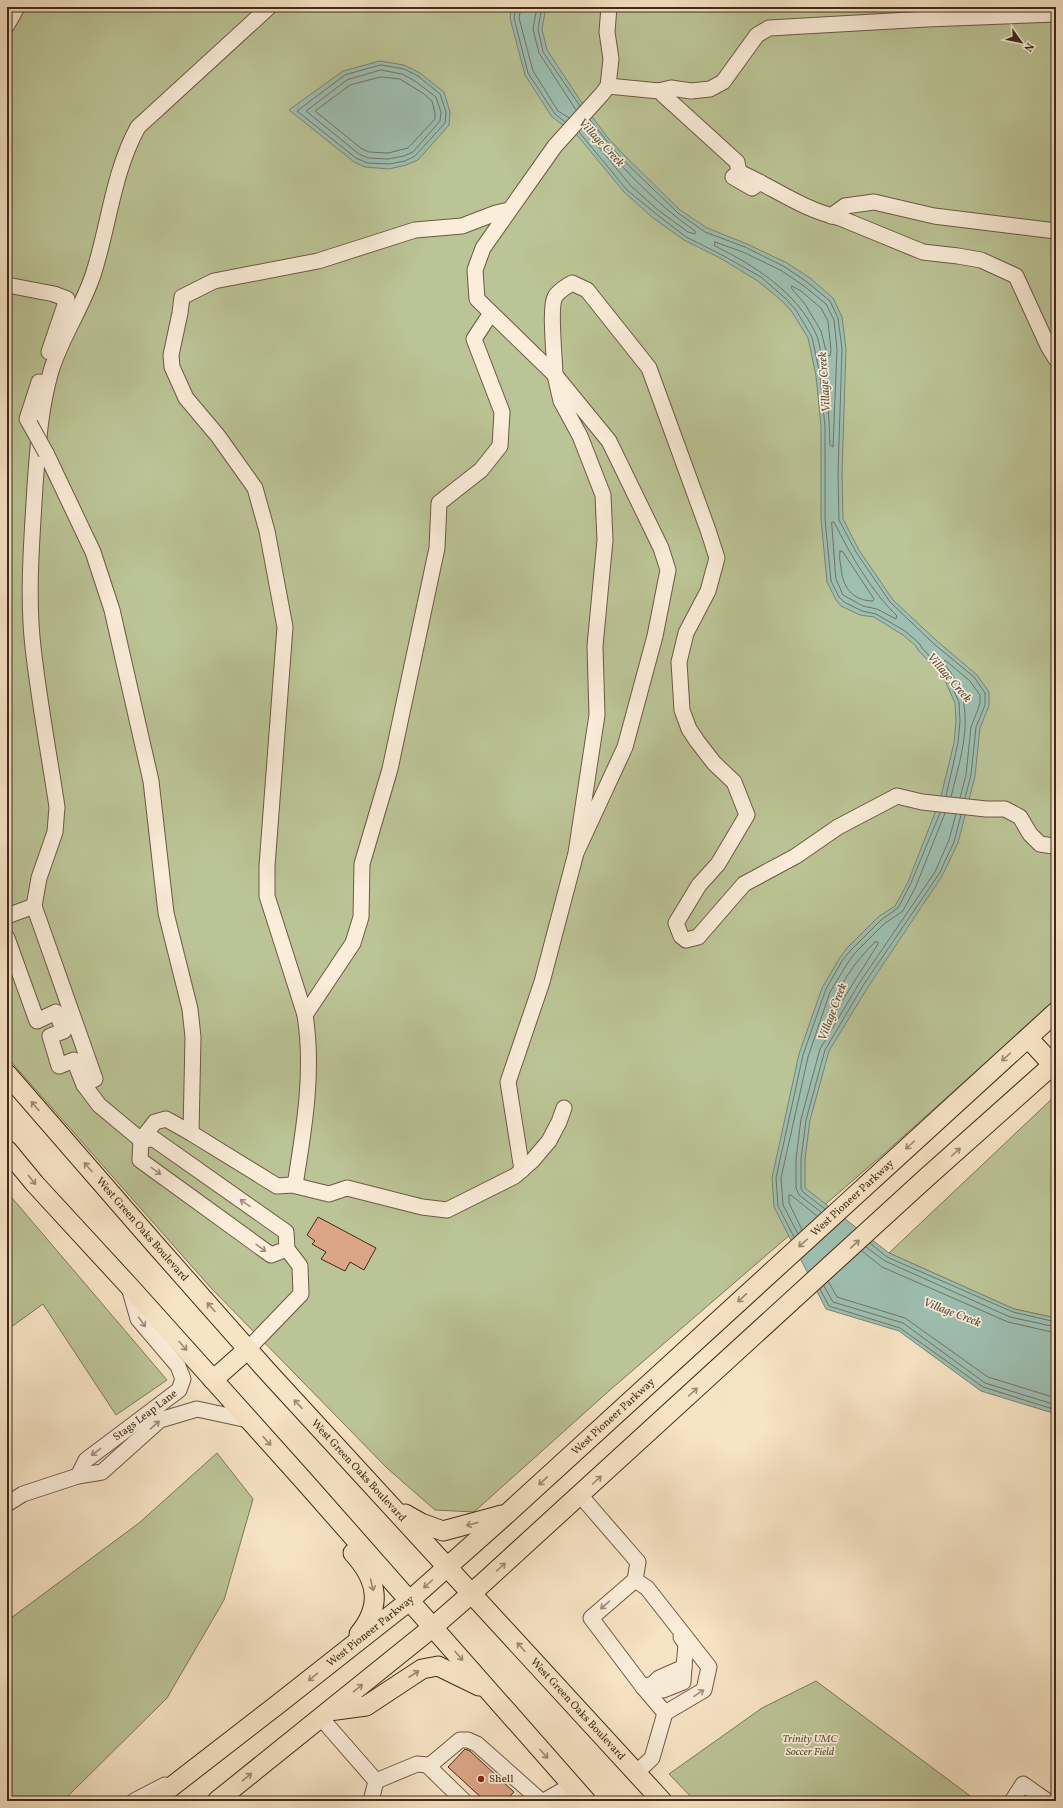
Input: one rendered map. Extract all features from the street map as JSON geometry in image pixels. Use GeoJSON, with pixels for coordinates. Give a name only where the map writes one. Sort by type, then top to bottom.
{"type":"FeatureCollection","features":[{"type":"Feature","properties":{"kind":"main road","name":"West Pioneer Parkway"},"geometry":{"type":"LineString","coordinates":[[153,1801],[409,1601],[448,1567],[1056,1012]]}},
{"type":"Feature","properties":{"kind":"main road"},"geometry":{"type":"LineString","coordinates":[[217,1801],[433,1627],[472,1593],[906,1196],[1054,1064],[1028,1038]]}},
{"type":"Feature","properties":{"kind":"main road","name":"West Green Oaks Boulevard"},"geometry":{"type":"LineString","coordinates":[[7,1074],[248,1349],[662,1801]]}},
{"type":"Feature","properties":{"kind":"main road"},"geometry":{"type":"LineString","coordinates":[[7,1150],[35,1184],[214,1380],[586,1801]]}},
{"type":"Feature","properties":{"kind":"main road"},"geometry":{"type":"LineString","coordinates":[[214,1380],[248,1349]]}},
{"type":"Feature","properties":{"kind":"main road"},"geometry":{"type":"LineString","coordinates":[[287,1463],[297,1491],[363,1564],[373,1585],[374,1610],[364,1628],[343,1653]]}},
{"type":"Feature","properties":{"kind":"main road"},"geometry":{"type":"LineString","coordinates":[[393,1508],[421,1523],[443,1531],[509,1512]]}},
{"type":"Feature","properties":{"kind":"main road"},"geometry":{"type":"LineString","coordinates":[[325,1714],[366,1706],[422,1669],[438,1666],[488,1691]]}},
{"type":"Feature","properties":{"kind":"street"},"geometry":{"type":"LineString","coordinates":[[7,25],[17,7]]}},
{"type":"Feature","properties":{"kind":"street"},"geometry":{"type":"LineString","coordinates":[[84,1085],[95,1079],[34,906],[38,878],[55,832],[57,807],[33,646],[30,604],[32,542],[41,413],[51,370],[93,276],[108,224],[127,146],[138,127],[269,7]]}},
{"type":"Feature","properties":{"kind":"street"},"geometry":{"type":"LineString","coordinates":[[576,853],[625,747],[655,636],[668,570],[661,548],[609,441],[555,376],[477,299],[475,270],[483,248],[555,146],[605,90],[610,59],[606,32],[609,7]]}},
{"type":"Feature","properties":{"kind":"street"},"geometry":{"type":"LineString","coordinates":[[605,90],[659,91],[672,88],[691,91],[710,89],[723,82],[757,35],[768,28],[927,19],[1056,14]]}},
{"type":"Feature","properties":{"kind":"street"},"geometry":{"type":"LineString","coordinates":[[659,91],[736,162],[739,172],[760,182],[794,202],[840,218],[923,252],[981,260],[1016,276],[1048,346],[1056,359]]}},
{"type":"Feature","properties":{"kind":"street"},"geometry":{"type":"LineString","coordinates":[[831,216],[845,206],[874,202],[934,216],[1056,231]]}},
{"type":"Feature","properties":{"kind":"street"},"geometry":{"type":"LineString","coordinates":[[295,1185],[307,1107],[309,1040],[305,1015],[267,896],[267,866],[285,627],[267,531],[255,488],[218,436],[186,398],[172,367],[171,355],[182,297],[214,281],[318,261],[415,230],[462,226],[496,213],[509,210]]}},
{"type":"Feature","properties":{"kind":"street"},"geometry":{"type":"LineString","coordinates":[[522,1170],[508,1082],[542,982],[576,853],[597,715],[595,646],[605,540],[603,495],[580,436],[561,401],[555,376],[552,317],[554,298],[559,291],[572,283],[587,290],[649,368],[717,558],[708,591],[686,633],[679,662],[682,710],[689,729],[697,742],[714,763],[734,782],[747,814],[718,864],[699,885],[676,923],[681,936],[686,940],[698,937],[744,884],[796,856],[838,827],[897,796],[922,802],[986,809],[1005,809],[1020,817],[1030,834],[1040,844],[1053,846],[1056,844]]}},
{"type":"Feature","properties":{"kind":"street"},"geometry":{"type":"LineString","coordinates":[[7,285],[67,298],[27,419],[46,453],[93,552],[112,610],[151,781],[166,913],[190,1009],[193,1037],[191,1133]]}},
{"type":"Feature","properties":{"kind":"street"},"geometry":{"type":"LineString","coordinates":[[305,1015],[353,943],[361,916],[362,864],[390,769],[437,548],[439,503],[481,470],[500,446],[502,412],[474,339],[491,313]]}},
{"type":"Feature","properties":{"kind":"street"},"geometry":{"type":"LineString","coordinates":[[7,916],[34,906]]}},
{"type":"Feature","properties":{"kind":"street"},"geometry":{"type":"LineString","coordinates":[[7,938],[37,1021],[56,1012],[64,1031],[50,1036],[59,1066],[74,1060],[84,1085],[100,1105],[141,1140],[154,1139],[286,1232],[287,1249],[300,1266],[301,1294],[248,1349]]}},
{"type":"Feature","properties":{"kind":"street"},"geometry":{"type":"LineString","coordinates":[[287,1249],[271,1255],[140,1160],[141,1140],[155,1122],[166,1119],[277,1186],[295,1185],[329,1194],[347,1188],[422,1207],[447,1210],[515,1176],[522,1170],[549,1141],[559,1122],[564,1108]]}},
{"type":"Feature","properties":{"kind":"street","name":"Stags Leap Lane"},"geometry":{"type":"LineString","coordinates":[[78,1476],[86,1460],[179,1390],[183,1379],[178,1366],[138,1319],[129,1286]]}},
{"type":"Feature","properties":{"kind":"street","name":"Stags Leap Lane"},"geometry":{"type":"LineString","coordinates":[[7,1504],[24,1494],[78,1476],[102,1472],[160,1420],[196,1409],[248,1420]]}},
{"type":"Feature","properties":{"kind":"street"},"geometry":{"type":"LineString","coordinates":[[130,1426],[139,1438]]}},
{"type":"Feature","properties":{"kind":"street"},"geometry":{"type":"LineString","coordinates":[[580,1495],[638,1562],[641,1584],[650,1601],[686,1644],[684,1667],[659,1678],[648,1686]]}},
{"type":"Feature","properties":{"kind":"street"},"geometry":{"type":"LineString","coordinates":[[641,1584],[591,1618],[648,1686],[665,1713]]}},
{"type":"Feature","properties":{"kind":"street"},"geometry":{"type":"LineString","coordinates":[[636,1773],[652,1758],[665,1713],[704,1690],[709,1667],[641,1584]]}},
{"type":"Feature","properties":{"kind":"street"},"geometry":{"type":"LineString","coordinates":[[325,1714],[376,1781]]}},
{"type":"Feature","properties":{"kind":"street"},"geometry":{"type":"LineString","coordinates":[[429,1766],[460,1740],[468,1740],[477,1744],[542,1801],[572,1785]]}},
{"type":"Feature","properties":{"kind":"street"},"geometry":{"type":"LineString","coordinates":[[376,1781],[417,1764],[429,1766],[464,1801]]}},
{"type":"Feature","properties":{"kind":"street"},"geometry":{"type":"LineString","coordinates":[[134,1801],[195,1768]]}},
{"type":"Feature","properties":{"kind":"street"},"geometry":{"type":"LineString","coordinates":[[371,1801],[376,1781]]}},
{"type":"Feature","properties":{"kind":"street"},"geometry":{"type":"LineString","coordinates":[[1012,1801],[1023,1784],[1047,1801]]}},
{"type":"Feature","properties":{"kind":"green space"},"geometry":{"type":"Polygon","coordinates":[[[7,7],[1056,7],[1056,999],[886,1152],[610,1390],[474,1512],[435,1510],[387,1468],[211,1288],[7,1057],[7,7]]]}},
{"type":"Feature","properties":{"kind":"green space"},"geometry":{"type":"Polygon","coordinates":[[[1056,1095],[1056,1318],[1014,1309],[889,1253],[1056,1095]]]}},
{"type":"Feature","properties":{"kind":"green space"},"geometry":{"type":"Polygon","coordinates":[[[7,1192],[167,1380],[116,1415],[43,1304],[7,1330],[7,1192]]]}},
{"type":"Feature","properties":{"kind":"green space"},"geometry":{"type":"Polygon","coordinates":[[[217,1453],[253,1499],[224,1600],[167,1698],[63,1801],[7,1801],[7,1621],[139,1523],[217,1453]]]}},
{"type":"Feature","properties":{"kind":"green space","name":"Trinity UMC Soccer Field"},"geometry":{"type":"Polygon","coordinates":[[[816,1681],[977,1801],[695,1801],[669,1774],[762,1708],[816,1681]]]}},
{"type":"Feature","properties":{"kind":"water","name":"Village Creek"},"geometry":{"type":"Polygon","coordinates":[[[512,7],[546,7],[542,29],[547,50],[584,106],[608,138],[680,210],[707,228],[747,244],[787,263],[810,278],[833,298],[842,317],[846,349],[842,473],[843,519],[859,550],[893,600],[937,641],[977,675],[989,692],[989,706],[980,728],[975,776],[958,843],[942,876],[868,987],[829,1051],[810,1120],[805,1159],[805,1188],[889,1253],[1014,1309],[1056,1318],[1056,1414],[981,1391],[899,1331],[826,1309],[774,1207],[772,1178],[799,1054],[822,988],[847,948],[878,917],[895,906],[908,882],[940,800],[954,743],[956,721],[955,703],[943,676],[916,646],[903,635],[874,617],[860,615],[841,606],[836,600],[827,582],[821,519],[821,427],[816,376],[808,338],[792,312],[782,301],[758,281],[720,258],[684,240],[652,217],[624,192],[577,135],[552,117],[525,75],[510,18],[512,7]]]}},
{"type":"Feature","properties":{"kind":"water"},"geometry":{"type":"Polygon","coordinates":[[[380,61],[404,65],[420,73],[444,92],[450,112],[449,125],[418,160],[406,165],[389,169],[365,167],[354,162],[289,110],[343,71],[380,61]]]}},
{"type":"Feature","properties":{"kind":"building"},"geometry":{"type":"Polygon","coordinates":[[[318,1217],[376,1248],[364,1270],[350,1262],[345,1271],[321,1259],[326,1252],[312,1244],[315,1241],[307,1235],[318,1217]]]}},
{"type":"Feature","properties":{"kind":"building","name":"Shell"},"geometry":{"type":"Polygon","coordinates":[[[465,1749],[470,1751],[514,1792],[505,1801],[485,1801],[448,1767],[465,1749]]]}},
{"type":"Feature","properties":{"kind":"place","name":"Shell"},"geometry":{"type":"Point","coordinates":[481,1779]}}]}
